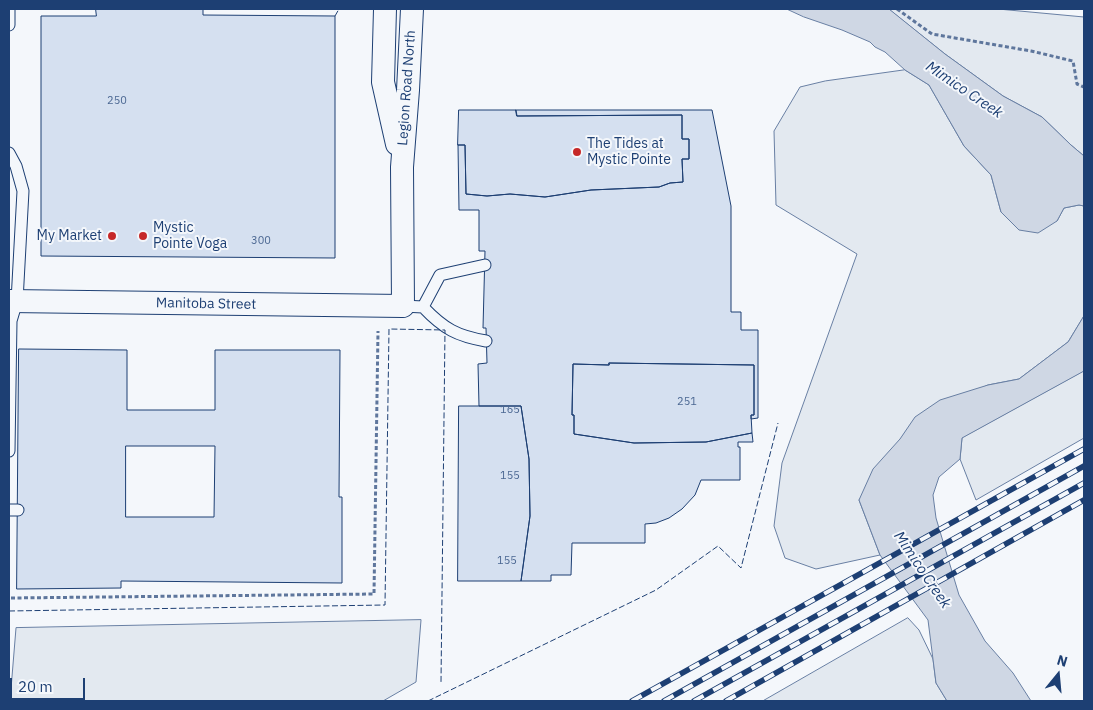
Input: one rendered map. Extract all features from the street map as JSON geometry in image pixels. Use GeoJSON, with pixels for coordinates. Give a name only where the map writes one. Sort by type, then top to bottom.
{"type":"FeatureCollection","features":[{"type":"Feature","properties":{"kind":"street","name":"Legion Road North"},"geometry":{"type":"LineString","coordinates":[[385,9],[383,82],[402,167],[413,306]]}},
{"type":"Feature","properties":{"kind":"street","name":"Legion Road North"},"geometry":{"type":"LineString","coordinates":[[402,167],[412,9]]}},
{"type":"Feature","properties":{"kind":"street","name":"Manitoba Street"},"geometry":{"type":"LineString","coordinates":[[13,301],[413,306]]}},
{"type":"Feature","properties":{"kind":"lane"},"geometry":{"type":"LineString","coordinates":[[9,9],[9,25]]}},
{"type":"Feature","properties":{"kind":"lane"},"geometry":{"type":"LineString","coordinates":[[9,153],[12,166],[23,191],[11,321],[9,450]]}},
{"type":"Feature","properties":{"kind":"lane"},"geometry":{"type":"LineString","coordinates":[[485,265],[440,275],[413,306],[460,335],[486,341]]}},
{"type":"Feature","properties":{"kind":"path"},"geometry":{"type":"LineString","coordinates":[[897,9],[932,34],[1031,51],[1073,61],[1076,84],[1084,87]]}},
{"type":"Feature","properties":{"kind":"path"},"geometry":{"type":"LineString","coordinates":[[11,598],[374,594],[378,332]]}},
{"type":"Feature","properties":{"kind":"shaded area"},"geometry":{"type":"Polygon","coordinates":[[[889,9],[998,9],[1084,17],[1084,156],[1042,117],[1003,96],[945,54],[889,9]]]}},
{"type":"Feature","properties":{"kind":"shaded area"},"geometry":{"type":"Polygon","coordinates":[[[905,70],[929,85],[964,146],[991,175],[1001,212],[1057,221],[1064,208],[1084,206],[1084,316],[1068,342],[1019,379],[988,385],[916,417],[859,500],[880,555],[816,569],[785,558],[774,526],[782,463],[857,254],[776,205],[774,131],[800,87],[825,81],[905,70]]]}},
{"type":"Feature","properties":{"kind":"shaded area"},"geometry":{"type":"Polygon","coordinates":[[[1084,371],[1084,438],[976,500],[960,459],[962,438],[1084,371]]]}},
{"type":"Feature","properties":{"kind":"shaded area"},"geometry":{"type":"Polygon","coordinates":[[[908,618],[919,630],[933,659],[936,683],[947,701],[763,701],[908,618]]]}},
{"type":"Feature","properties":{"kind":"shaded area"},"geometry":{"type":"Polygon","coordinates":[[[421,620],[416,682],[383,701],[10,701],[16,628],[421,620]]]}},
{"type":"Feature","properties":{"kind":"water","name":"Mimico Creek"},"geometry":{"type":"Polygon","coordinates":[[[787,9],[889,9],[945,54],[1003,96],[1042,117],[1084,156],[1084,206],[1064,208],[1057,221],[1038,233],[1019,230],[1001,212],[991,175],[964,146],[929,85],[905,70],[885,52],[870,42],[787,9]]]}},
{"type":"Feature","properties":{"kind":"water","name":"Mimico Creek"},"geometry":{"type":"Polygon","coordinates":[[[1084,316],[1084,371],[962,438],[960,459],[939,477],[933,495],[936,518],[959,595],[985,641],[1013,673],[1031,701],[947,701],[936,683],[928,620],[880,555],[859,500],[873,469],[900,439],[915,417],[940,400],[988,385],[1019,379],[1068,342],[1084,316]]]}},
{"type":"Feature","properties":{"kind":"building"},"geometry":{"type":"Polygon","coordinates":[[[96,9],[203,9],[203,15],[335,16],[335,258],[41,256],[41,16],[96,16],[96,9]]]}},
{"type":"Feature","properties":{"kind":"building","name":"The Tides at Mystic Pointe"},"geometry":{"type":"Polygon","coordinates":[[[459,110],[516,110],[517,116],[682,115],[682,139],[689,139],[689,159],[682,159],[683,182],[670,183],[659,187],[591,190],[545,197],[510,194],[487,196],[466,194],[465,145],[458,145],[459,110]]]}},
{"type":"Feature","properties":{"kind":"building"},"geometry":{"type":"Polygon","coordinates":[[[516,110],[712,110],[731,206],[731,312],[741,312],[741,330],[758,330],[758,418],[751,419],[751,415],[754,415],[754,365],[573,364],[572,415],[574,415],[574,434],[634,443],[706,442],[752,433],[753,442],[738,442],[738,447],[740,447],[740,480],[701,480],[695,495],[682,509],[669,518],[656,523],[645,524],[645,543],[572,543],[571,575],[551,575],[551,581],[521,581],[530,516],[529,459],[521,406],[479,406],[478,364],[487,363],[486,328],[483,328],[485,251],[479,251],[479,210],[459,210],[458,145],[465,145],[466,194],[487,196],[510,194],[545,197],[591,190],[659,187],[670,183],[683,182],[682,159],[689,159],[689,139],[682,139],[682,115],[517,116],[516,110]]]}},
{"type":"Feature","properties":{"kind":"building"},"geometry":{"type":"Polygon","coordinates":[[[19,349],[127,350],[127,410],[215,410],[215,350],[340,350],[339,497],[342,497],[342,583],[121,581],[121,588],[17,589],[19,349]],[[126,446],[126,517],[214,517],[215,446],[126,446]]]}},
{"type":"Feature","properties":{"kind":"building"},"geometry":{"type":"Polygon","coordinates":[[[609,363],[754,365],[754,415],[751,415],[752,433],[706,442],[634,443],[574,434],[574,415],[572,415],[573,364],[609,365],[609,363]]]}},
{"type":"Feature","properties":{"kind":"building"},"geometry":{"type":"Polygon","coordinates":[[[459,406],[521,406],[529,459],[530,516],[521,581],[458,581],[459,406]]]}},
{"type":"Feature","properties":{"kind":"railway"},"geometry":{"type":"LineString","coordinates":[[632,701],[1084,449]]}},
{"type":"Feature","properties":{"kind":"railway"},"geometry":{"type":"LineString","coordinates":[[664,701],[1084,466]]}},
{"type":"Feature","properties":{"kind":"railway"},"geometry":{"type":"LineString","coordinates":[[694,701],[1084,483]]}},
{"type":"Feature","properties":{"kind":"railway"},"geometry":{"type":"LineString","coordinates":[[726,701],[1084,500]]}},
{"type":"Feature","properties":{"kind":"fence"},"geometry":{"type":"LineString","coordinates":[[335,16],[339,9]]}},
{"type":"Feature","properties":{"kind":"fence"},"geometry":{"type":"LineString","coordinates":[[9,611],[385,605],[389,329],[445,330],[441,682]]}},
{"type":"Feature","properties":{"kind":"fence"},"geometry":{"type":"LineString","coordinates":[[428,701],[656,590],[718,546],[741,568],[778,423]]}},
{"type":"Feature","properties":{"kind":"place","name":"The Tides at Mystic Pointe"},"geometry":{"type":"Point","coordinates":[577,152]}},
{"type":"Feature","properties":{"kind":"place","name":"My Market"},"geometry":{"type":"Point","coordinates":[112,236]}},
{"type":"Feature","properties":{"kind":"place","name":"Mystic Pointe Voga"},"geometry":{"type":"Point","coordinates":[143,236]}}]}
